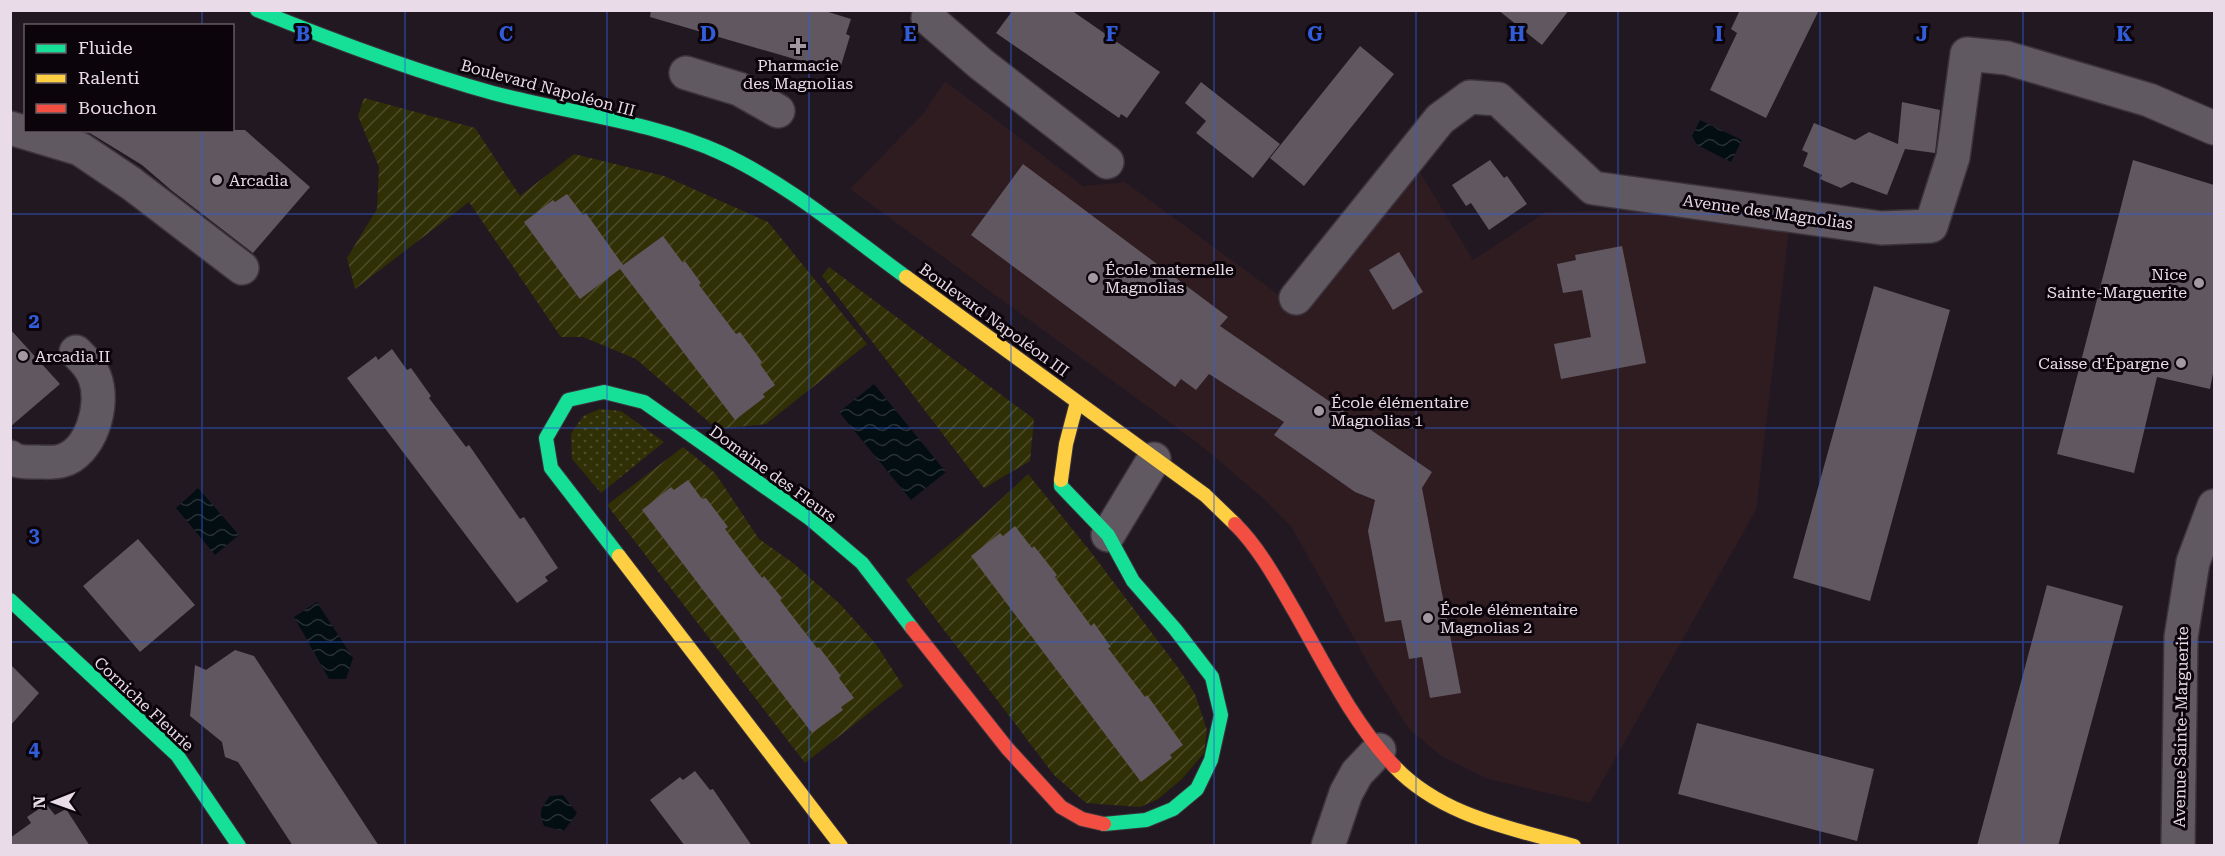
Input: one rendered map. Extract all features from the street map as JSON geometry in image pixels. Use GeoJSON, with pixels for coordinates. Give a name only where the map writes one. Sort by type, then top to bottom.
{"type":"FeatureCollection","features":[{"type":"Feature","properties":{"kind":"main road","name":"Boulevard Napoléon III"},"geometry":{"type":"LineString","coordinates":[[257,10],[320,35],[464,84],[671,137],[712,150],[754,172],[806,204],[1204,495],[1247,536],[1274,575],[1352,714],[1379,750],[1408,782],[1443,803],[1474,817],[1574,846]]}},
{"type":"Feature","properties":{"kind":"main road","name":"Domaine des Fleurs"},"geometry":{"type":"LineString","coordinates":[[841,846],[551,468],[546,438],[568,400],[604,392],[644,402],[809,518],[862,563],[1007,748],[1061,807],[1082,819],[1107,825],[1146,820],[1173,809],[1197,789],[1211,760],[1221,715],[1212,677],[1133,580],[1108,535],[1061,486],[1064,455],[1077,402]]}},
{"type":"Feature","properties":{"kind":"main road","name":"Corniche Fleurie"},"geometry":{"type":"LineString","coordinates":[[10,600],[177,754],[239,846]]}},
{"type":"Feature","properties":{"kind":"street"},"geometry":{"type":"LineString","coordinates":[[928,18],[981,64],[1107,162]]}},
{"type":"Feature","properties":{"kind":"street","name":"Avenue des Magnolias"},"geometry":{"type":"LineString","coordinates":[[1296,298],[1440,119],[1470,97],[1498,99],[1593,188],[1881,228],[1931,226],[1953,157],[1967,54],[2007,58],[2149,100],[2214,128]]}},
{"type":"Feature","properties":{"kind":"street"},"geometry":{"type":"LineString","coordinates":[[686,73],[739,89],[778,111]]}},
{"type":"Feature","properties":{"kind":"street"},"geometry":{"type":"LineString","coordinates":[[10,129],[80,149],[132,184],[242,268]]}},
{"type":"Feature","properties":{"kind":"street"},"geometry":{"type":"LineString","coordinates":[[10,458],[32,462],[60,461],[75,454],[89,436],[98,398],[95,379],[87,362],[76,352]]}},
{"type":"Feature","properties":{"kind":"street"},"geometry":{"type":"LineString","coordinates":[[1108,535],[1154,459]]}},
{"type":"Feature","properties":{"kind":"street","name":"Avenue Sainte-Marguerite"},"geometry":{"type":"LineString","coordinates":[[2178,846],[2181,638],[2193,562],[2214,506]]}},
{"type":"Feature","properties":{"kind":"street"},"geometry":{"type":"LineString","coordinates":[[1328,846],[1346,793],[1356,773],[1379,750]]}},
{"type":"Feature","properties":{"kind":"shaded area"},"geometry":{"type":"Polygon","coordinates":[[[945,81],[1083,186],[1125,182],[1282,297],[1415,164],[1473,260],[1546,212],[1700,209],[1790,221],[1756,510],[1590,803],[1488,779],[1441,756],[1409,729],[1376,677],[1292,528],[1265,500],[1199,444],[850,189],[923,114],[945,81]]]}},
{"type":"Feature","properties":{"kind":"shaded area"},"geometry":{"type":"Polygon","coordinates":[[[364,98],[475,128],[520,196],[574,154],[664,176],[768,222],[867,344],[766,424],[717,429],[636,359],[583,337],[561,337],[469,202],[355,289],[347,258],[377,209],[379,167],[358,116],[364,98]]]}},
{"type":"Feature","properties":{"kind":"shaded area"},"geometry":{"type":"Polygon","coordinates":[[[829,267],[1034,419],[1030,461],[984,488],[822,276],[829,267]]]}},
{"type":"Feature","properties":{"kind":"shaded area"},"geometry":{"type":"Polygon","coordinates":[[[600,409],[621,411],[664,442],[601,493],[572,459],[571,434],[583,416],[600,409]]]}},
{"type":"Feature","properties":{"kind":"shaded area"},"geometry":{"type":"Polygon","coordinates":[[[683,447],[715,473],[759,539],[793,563],[840,604],[876,644],[903,686],[805,763],[607,505],[683,447]]]}},
{"type":"Feature","properties":{"kind":"shaded area"},"geometry":{"type":"Polygon","coordinates":[[[1028,474],[1090,551],[1179,669],[1195,694],[1207,730],[1204,753],[1182,779],[1158,799],[1140,807],[1086,803],[1054,775],[906,580],[980,519],[1028,474]]]}},
{"type":"Feature","properties":{"kind":"water"},"geometry":{"type":"Polygon","coordinates":[[[1700,120],[1742,140],[1731,162],[1697,145],[1692,136],[1700,120]]]}},
{"type":"Feature","properties":{"kind":"water"},"geometry":{"type":"Polygon","coordinates":[[[874,384],[946,472],[911,500],[839,412],[874,384]]]}},
{"type":"Feature","properties":{"kind":"water"},"geometry":{"type":"Polygon","coordinates":[[[198,488],[239,535],[215,555],[176,508],[198,488]]]}},
{"type":"Feature","properties":{"kind":"water"},"geometry":{"type":"Polygon","coordinates":[[[317,602],[353,658],[346,679],[329,679],[294,617],[317,602]]]}},
{"type":"Feature","properties":{"kind":"water"},"geometry":{"type":"Polygon","coordinates":[[[563,795],[577,813],[564,831],[544,826],[541,810],[544,804],[550,796],[563,795]]]}},
{"type":"Feature","properties":{"kind":"building"},"geometry":{"type":"Polygon","coordinates":[[[651,10],[822,10],[851,19],[846,34],[850,36],[839,72],[650,17],[651,10]]]}},
{"type":"Feature","properties":{"kind":"building"},"geometry":{"type":"Polygon","coordinates":[[[1013,10],[1071,10],[1160,72],[1127,118],[1121,114],[1119,118],[996,33],[1013,10]]]}},
{"type":"Feature","properties":{"kind":"building"},"geometry":{"type":"Polygon","coordinates":[[[1498,10],[1569,10],[1542,45],[1498,10]]]}},
{"type":"Feature","properties":{"kind":"building"},"geometry":{"type":"Polygon","coordinates":[[[1740,10],[1819,10],[1766,118],[1710,90],[1737,33],[1731,29],[1740,10]]]}},
{"type":"Feature","properties":{"kind":"building"},"geometry":{"type":"Polygon","coordinates":[[[1360,46],[1394,74],[1304,186],[1270,158],[1360,46]]]}},
{"type":"Feature","properties":{"kind":"building"},"geometry":{"type":"Polygon","coordinates":[[[1201,82],[1280,144],[1253,178],[1196,133],[1206,121],[1185,103],[1201,82]]]}},
{"type":"Feature","properties":{"kind":"building"},"geometry":{"type":"Polygon","coordinates":[[[1902,102],[1940,110],[1935,153],[1905,149],[1887,195],[1852,182],[1841,188],[1820,179],[1822,175],[1803,166],[1808,153],[1802,150],[1814,123],[1855,140],[1869,132],[1898,144],[1902,102]]]}},
{"type":"Feature","properties":{"kind":"building","name":"Arcadia"},"geometry":{"type":"Polygon","coordinates":[[[234,130],[245,130],[310,187],[253,253],[142,165],[88,132],[234,132],[234,130]]]}},
{"type":"Feature","properties":{"kind":"building"},"geometry":{"type":"Polygon","coordinates":[[[1490,160],[1504,178],[1507,176],[1527,204],[1489,230],[1471,203],[1466,206],[1452,185],[1490,160]]]}},
{"type":"Feature","properties":{"kind":"building"},"geometry":{"type":"Polygon","coordinates":[[[2133,160],[2214,185],[2214,368],[2210,389],[2157,377],[2134,473],[2057,454],[2133,160]]]}},
{"type":"Feature","properties":{"kind":"building"},"geometry":{"type":"Polygon","coordinates":[[[1023,164],[1228,317],[1220,326],[1432,472],[1422,488],[1461,693],[1430,698],[1422,657],[1409,659],[1401,620],[1385,622],[1368,531],[1375,500],[1355,492],[1274,435],[1284,422],[1209,374],[1196,390],[1181,379],[1175,387],[971,235],[1023,164]]]}},
{"type":"Feature","properties":{"kind":"building"},"geometry":{"type":"Polygon","coordinates":[[[567,194],[583,215],[586,213],[623,265],[663,236],[683,263],[685,261],[701,283],[699,285],[736,334],[740,332],[762,362],[760,364],[775,385],[763,394],[765,397],[735,420],[620,269],[580,299],[524,222],[553,200],[555,202],[567,194]]]}},
{"type":"Feature","properties":{"kind":"building"},"geometry":{"type":"Polygon","coordinates":[[[1622,246],[1646,363],[1561,379],[1554,344],[1591,337],[1582,290],[1563,293],[1557,264],[1576,260],[1575,255],[1622,246]]]}},
{"type":"Feature","properties":{"kind":"building"},"geometry":{"type":"Polygon","coordinates":[[[1399,252],[1423,292],[1393,310],[1369,270],[1399,252]]]}},
{"type":"Feature","properties":{"kind":"building"},"geometry":{"type":"Polygon","coordinates":[[[1874,286],[1950,310],[1870,601],[1793,578],[1874,286]]]}},
{"type":"Feature","properties":{"kind":"building","name":"Arcadia II"},"geometry":{"type":"Polygon","coordinates":[[[10,329],[60,384],[10,427],[10,329]]]}},
{"type":"Feature","properties":{"kind":"building"},"geometry":{"type":"Polygon","coordinates":[[[392,349],[407,370],[411,368],[431,396],[429,398],[466,447],[469,445],[520,519],[524,517],[558,568],[545,577],[548,581],[517,603],[347,378],[376,356],[378,360],[392,349]]]}},
{"type":"Feature","properties":{"kind":"building"},"geometry":{"type":"Polygon","coordinates":[[[688,480],[702,499],[706,498],[728,527],[725,529],[762,578],[764,576],[782,598],[780,600],[841,676],[839,678],[854,698],[841,707],[843,710],[812,733],[642,510],[671,487],[674,490],[688,480]]]}},
{"type":"Feature","properties":{"kind":"building"},"geometry":{"type":"Polygon","coordinates":[[[1015,526],[1057,575],[1055,577],[1091,626],[1094,623],[1111,647],[1108,648],[1145,697],[1147,695],[1183,745],[1170,755],[1172,758],[1141,782],[971,556],[1000,533],[1003,536],[1015,526]]]}},
{"type":"Feature","properties":{"kind":"building"},"geometry":{"type":"Polygon","coordinates":[[[138,539],[195,605],[140,652],[83,586],[138,539]]]}},
{"type":"Feature","properties":{"kind":"building"},"geometry":{"type":"Polygon","coordinates":[[[2047,585],[2123,606],[2058,846],[1977,846],[2047,585]]]}},
{"type":"Feature","properties":{"kind":"building"},"geometry":{"type":"Polygon","coordinates":[[[235,650],[254,656],[379,846],[293,846],[238,762],[225,757],[222,742],[190,716],[195,665],[206,670],[235,650]]]}},
{"type":"Feature","properties":{"kind":"building"},"geometry":{"type":"Polygon","coordinates":[[[10,664],[39,693],[10,726],[10,664]]]}},
{"type":"Feature","properties":{"kind":"building"},"geometry":{"type":"Polygon","coordinates":[[[1697,723],[1874,769],[1857,841],[1678,794],[1697,723]]]}},
{"type":"Feature","properties":{"kind":"building"},"geometry":{"type":"Polygon","coordinates":[[[695,771],[710,790],[713,789],[752,846],[685,846],[650,800],[680,777],[683,780],[695,771]]]}},
{"type":"Feature","properties":{"kind":"building"},"geometry":{"type":"Polygon","coordinates":[[[46,804],[55,815],[66,809],[90,846],[10,846],[10,838],[31,823],[27,817],[46,804]]]}},
{"type":"Feature","properties":{"kind":"traffic: fast"},"geometry":{"type":"LineString","coordinates":[[257,10],[433,75],[521,100],[637,125],[694,142],[721,153],[746,165],[793,194],[906,277]]}},
{"type":"Feature","properties":{"kind":"traffic: fast"},"geometry":{"type":"LineString","coordinates":[[619,556],[551,468],[546,438],[568,400],[604,392],[644,402],[809,518],[862,563],[912,628]]}},
{"type":"Feature","properties":{"kind":"traffic: fast"},"geometry":{"type":"LineString","coordinates":[[1061,480],[1061,486],[1108,535],[1133,581],[1175,629],[1212,677],[1221,715],[1211,760],[1197,789],[1173,809],[1146,820],[1104,824]]}},
{"type":"Feature","properties":{"kind":"traffic: fast"},"geometry":{"type":"LineString","coordinates":[[10,600],[177,755],[239,846]]}},
{"type":"Feature","properties":{"kind":"traffic: slow"},"geometry":{"type":"LineString","coordinates":[[906,277],[1205,495],[1235,524]]}},
{"type":"Feature","properties":{"kind":"traffic: slow"},"geometry":{"type":"LineString","coordinates":[[1061,480],[1066,444],[1077,402]]}},
{"type":"Feature","properties":{"kind":"traffic: slow"},"geometry":{"type":"LineString","coordinates":[[619,556],[841,846]]}},
{"type":"Feature","properties":{"kind":"traffic: slow"},"geometry":{"type":"LineString","coordinates":[[1394,766],[1413,783],[1455,809],[1502,826],[1574,846]]}},
{"type":"Feature","properties":{"kind":"traffic: jam"},"geometry":{"type":"LineString","coordinates":[[1235,524],[1268,566],[1352,711],[1394,766]]}},
{"type":"Feature","properties":{"kind":"traffic: jam"},"geometry":{"type":"LineString","coordinates":[[912,628],[1007,748],[1061,807],[1082,819],[1104,824]]}},
{"type":"Feature","properties":{"kind":"place","name":"Pharmacie des Magnolias"},"geometry":{"type":"Point","coordinates":[798,46]}},
{"type":"Feature","properties":{"kind":"place","name":"Arcadia"},"geometry":{"type":"Point","coordinates":[217,180]}},
{"type":"Feature","properties":{"kind":"place","name":"École maternelle Magnolias"},"geometry":{"type":"Point","coordinates":[1093,278]}},
{"type":"Feature","properties":{"kind":"place","name":"Nice Sainte-Marguerite"},"geometry":{"type":"Point","coordinates":[2199,283]}},
{"type":"Feature","properties":{"kind":"place","name":"Arcadia II"},"geometry":{"type":"Point","coordinates":[23,356]}},
{"type":"Feature","properties":{"kind":"place","name":"Caisse d'Épargne"},"geometry":{"type":"Point","coordinates":[2181,363]}},
{"type":"Feature","properties":{"kind":"place","name":"École élémentaire Magnolias 1"},"geometry":{"type":"Point","coordinates":[1319,411]}},
{"type":"Feature","properties":{"kind":"place","name":"École élémentaire Magnolias 2"},"geometry":{"type":"Point","coordinates":[1428,618]}}]}
